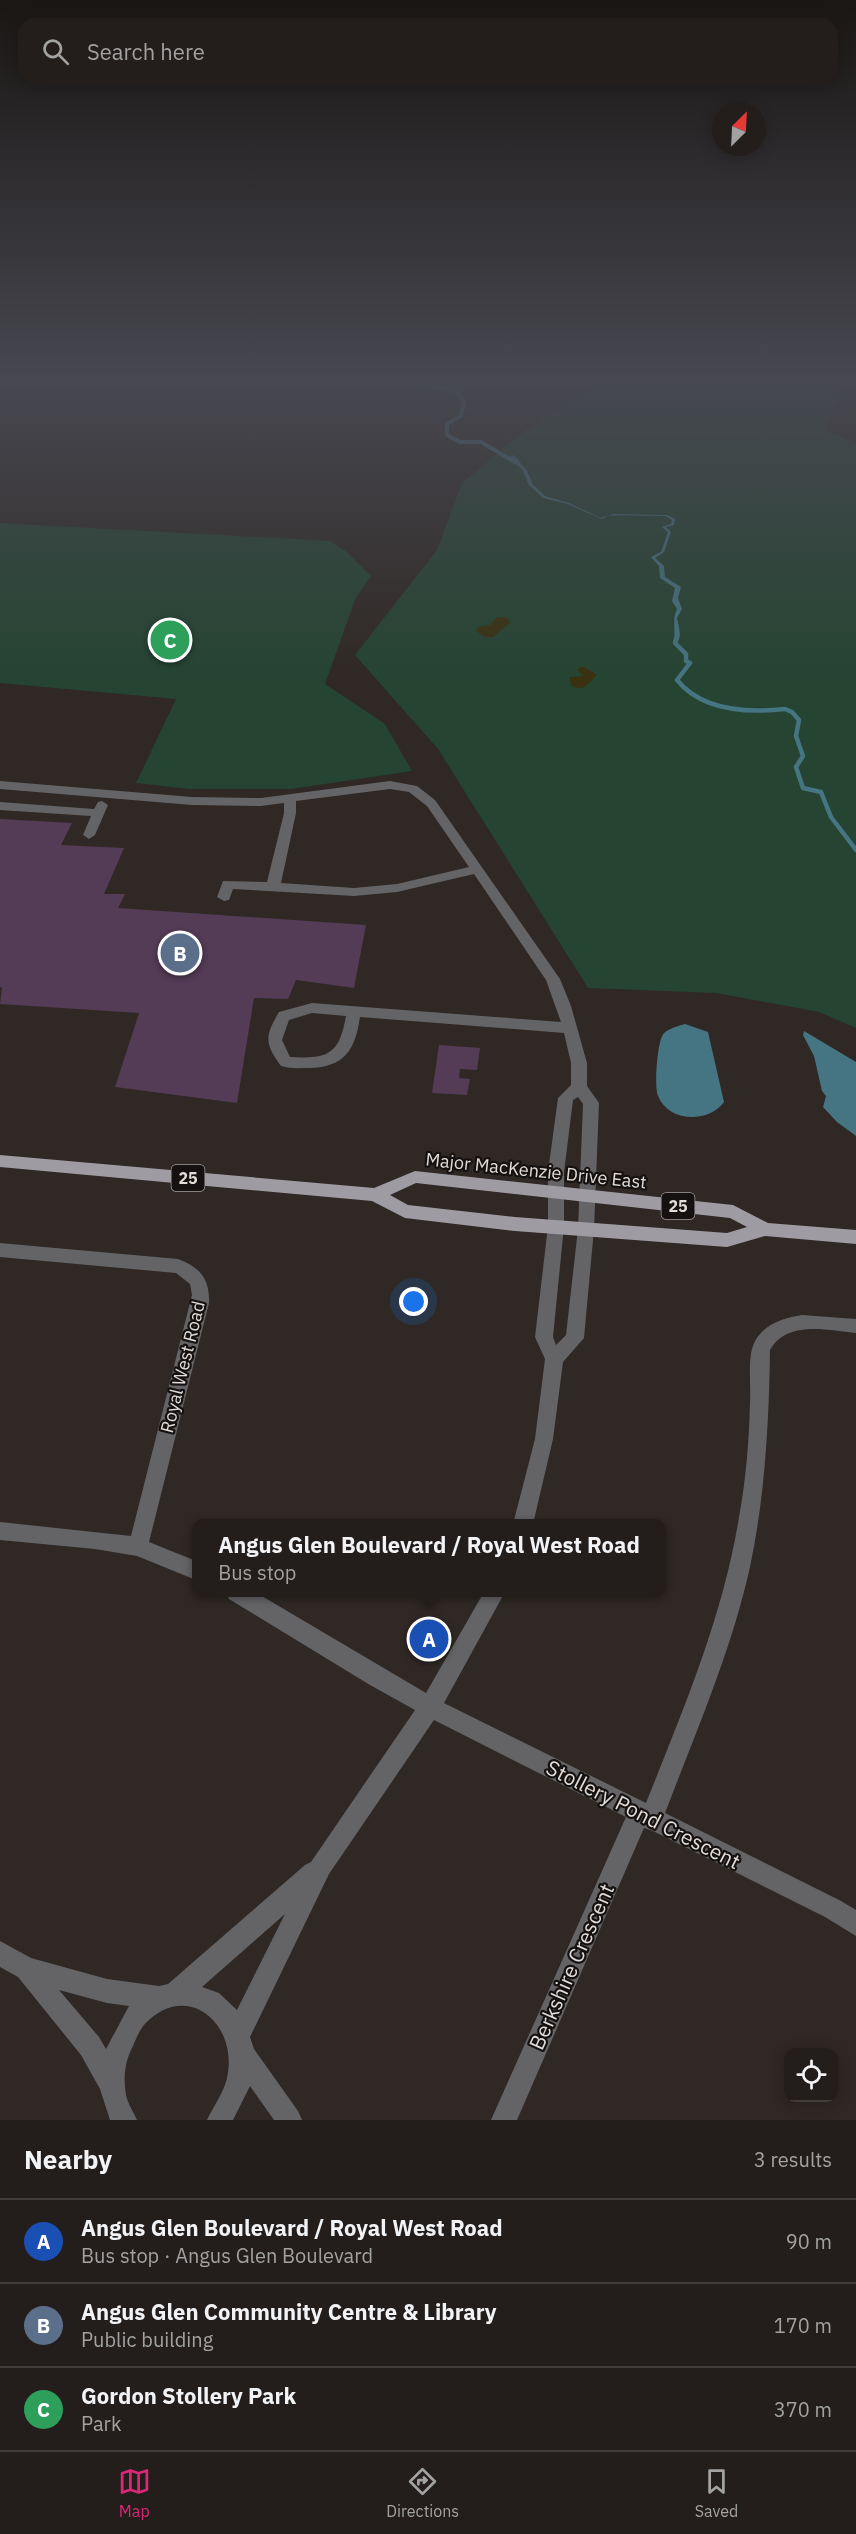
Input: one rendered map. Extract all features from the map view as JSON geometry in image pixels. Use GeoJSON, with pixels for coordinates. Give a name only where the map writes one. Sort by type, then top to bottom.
{"type":"FeatureCollection","features":[{"type":"Feature","properties":{"kind":"main road","name":"Major MacKenzie Drive East"},"geometry":{"type":"LineString","coordinates":[[0,1161],[375,1195],[405,1211],[586,1229],[727,1240],[765,1229],[856,1237]]}},
{"type":"Feature","properties":{"kind":"main road","name":"Major MacKenzie Drive East"},"geometry":{"type":"LineString","coordinates":[[375,1195],[415,1177],[734,1212],[765,1229]]}},
{"type":"Feature","properties":{"kind":"street"},"geometry":{"type":"LineString","coordinates":[[2,789],[192,801],[261,802],[290,800],[390,785],[413,789],[431,802],[475,870],[553,980],[564,1006],[579,1063],[579,1086],[591,1103],[586,1229],[575,1338],[554,1359]]}},
{"type":"Feature","properties":{"kind":"street"},"geometry":{"type":"LineString","coordinates":[[89,835],[107,794]]}},
{"type":"Feature","properties":{"kind":"street"},"geometry":{"type":"LineString","coordinates":[[273,887],[290,813],[290,800]]}},
{"type":"Feature","properties":{"kind":"street"},"geometry":{"type":"LineString","coordinates":[[0,806],[98,813]]}},
{"type":"Feature","properties":{"kind":"street"},"geometry":{"type":"LineString","coordinates":[[224,897],[228,884],[354,892],[397,888],[475,870]]}},
{"type":"Feature","properties":{"kind":"street"},"geometry":{"type":"LineString","coordinates":[[354,1011],[351,1036],[342,1052],[328,1062],[286,1062],[274,1047],[274,1034],[284,1016],[312,1008],[354,1011],[568,1028]]}},
{"type":"Feature","properties":{"kind":"street"},"geometry":{"type":"LineString","coordinates":[[524,1519],[544,1439],[554,1359],[544,1337],[556,1226],[556,1172],[566,1098],[579,1086]]}},
{"type":"Feature","properties":{"kind":"street","name":"Royal West Road"},"geometry":{"type":"LineString","coordinates":[[0,1250],[178,1266],[192,1272],[198,1281],[201,1291],[200,1303],[138,1547]]}},
{"type":"Feature","properties":{"kind":"street","name":"Berkshire Crescent"},"geometry":{"type":"LineString","coordinates":[[504,2120],[645,1817],[705,1680],[739,1570],[749,1518],[760,1419],[761,1349],[765,1338],[784,1324],[822,1323],[856,1326]]}},
{"type":"Feature","properties":{"kind":"street"},"geometry":{"type":"LineString","coordinates":[[0,1531],[95,1540],[138,1547],[192,1569]]}},
{"type":"Feature","properties":{"kind":"street"},"geometry":{"type":"LineString","coordinates":[[243,1597],[377,1678],[430,1707]]}},
{"type":"Feature","properties":{"kind":"street"},"geometry":{"type":"LineString","coordinates":[[220,2120],[231,2105],[240,2081],[240,2044],[321,1866],[430,1707],[493,1597]]}},
{"type":"Feature","properties":{"kind":"street","name":"Stollery Pond Crescent"},"geometry":{"type":"LineString","coordinates":[[430,1707],[833,1910],[856,1924]]}},
{"type":"Feature","properties":{"kind":"street"},"geometry":{"type":"LineString","coordinates":[[119,2117],[112,2085],[113,2063],[119,2042],[129,2023],[144,2008],[168,1996],[222,1955],[321,1866]]}},
{"type":"Feature","properties":{"kind":"street"},"geometry":{"type":"LineString","coordinates":[[0,1953],[26,1969],[107,1991],[168,1996],[196,1994],[214,2001],[228,2015],[240,2044],[289,2120]]}},
{"type":"Feature","properties":{"kind":"street"},"geometry":{"type":"LineString","coordinates":[[26,1969],[90,2046],[112,2085]]}},
{"type":"Feature","properties":{"kind":"green space"},"geometry":{"type":"Polygon","coordinates":[[[462,483],[856,483],[856,1028],[819,1012],[716,993],[588,988],[438,749],[355,655],[437,550],[462,483]]]}},
{"type":"Feature","properties":{"kind":"green space"},"geometry":{"type":"Polygon","coordinates":[[[0,523],[330,541],[347,552],[371,576],[356,597],[325,684],[385,724],[412,771],[291,789],[190,789],[136,783],[176,699],[0,683],[0,523]]]}},
{"type":"Feature","properties":{"kind":"sand"},"geometry":{"type":"Polygon","coordinates":[[[497,617],[507,618],[510,623],[493,637],[485,637],[476,631],[478,627],[490,625],[497,617]]]}},
{"type":"Feature","properties":{"kind":"sand"},"geometry":{"type":"Polygon","coordinates":[[[580,667],[597,675],[586,686],[576,688],[572,686],[569,677],[584,676],[577,670],[580,667]]]}},
{"type":"Feature","properties":{"kind":"water"},"geometry":{"type":"Polygon","coordinates":[[[528,483],[532,483],[545,496],[569,503],[601,518],[608,516],[602,519],[568,504],[543,498],[528,483]]]}},
{"type":"Feature","properties":{"kind":"water"},"geometry":{"type":"Polygon","coordinates":[[[610,515],[667,515],[675,519],[674,525],[666,527],[671,532],[664,552],[655,558],[664,566],[665,577],[681,587],[678,598],[682,609],[677,618],[680,636],[675,645],[673,643],[674,622],[677,609],[672,601],[675,588],[660,578],[659,566],[651,557],[661,552],[668,532],[662,527],[671,524],[672,520],[666,516],[610,515]]]}},
{"type":"Feature","properties":{"kind":"water"},"geometry":{"type":"Polygon","coordinates":[[[685,1024],[708,1032],[724,1102],[709,1114],[690,1117],[680,1115],[663,1105],[658,1096],[657,1064],[662,1037],[674,1027],[685,1024]]]}},
{"type":"Feature","properties":{"kind":"water"},"geometry":{"type":"Polygon","coordinates":[[[804,1031],[856,1062],[856,1136],[837,1122],[823,1107],[826,1096],[822,1091],[814,1056],[803,1035],[804,1031]]]}},
{"type":"Feature","properties":{"kind":"building"},"geometry":{"type":"Polygon","coordinates":[[[0,819],[72,823],[61,845],[124,848],[104,894],[125,894],[118,908],[366,925],[354,988],[296,980],[288,999],[254,998],[237,1103],[115,1087],[139,1013],[0,1004],[2,988],[0,987],[0,819]]]}},
{"type":"Feature","properties":{"kind":"building"},"geometry":{"type":"Polygon","coordinates":[[[439,1045],[480,1048],[477,1070],[460,1069],[459,1078],[470,1079],[467,1095],[432,1093],[439,1045]]]}},
{"type":"Feature","properties":{"kind":"waterway"},"geometry":{"type":"LineString","coordinates":[[676,639],[675,643],[686,654],[686,661],[690,663],[677,680],[699,698],[712,704],[741,710],[785,709],[792,712],[799,720],[796,736],[803,756],[796,767],[803,788],[821,792],[831,817],[856,850]]}},
{"type":"Feature","properties":{"kind":"place","name":"Gordon Stollery Park"},"geometry":{"type":"Point","coordinates":[170,640]}},
{"type":"Feature","properties":{"kind":"place","name":"Angus Glen Community Centre & Library"},"geometry":{"type":"Point","coordinates":[180,953]}},
{"type":"Feature","properties":{"kind":"place","name":"Angus Glen Boulevard / Royal West Road"},"geometry":{"type":"Point","coordinates":[429,1639]}}]}
